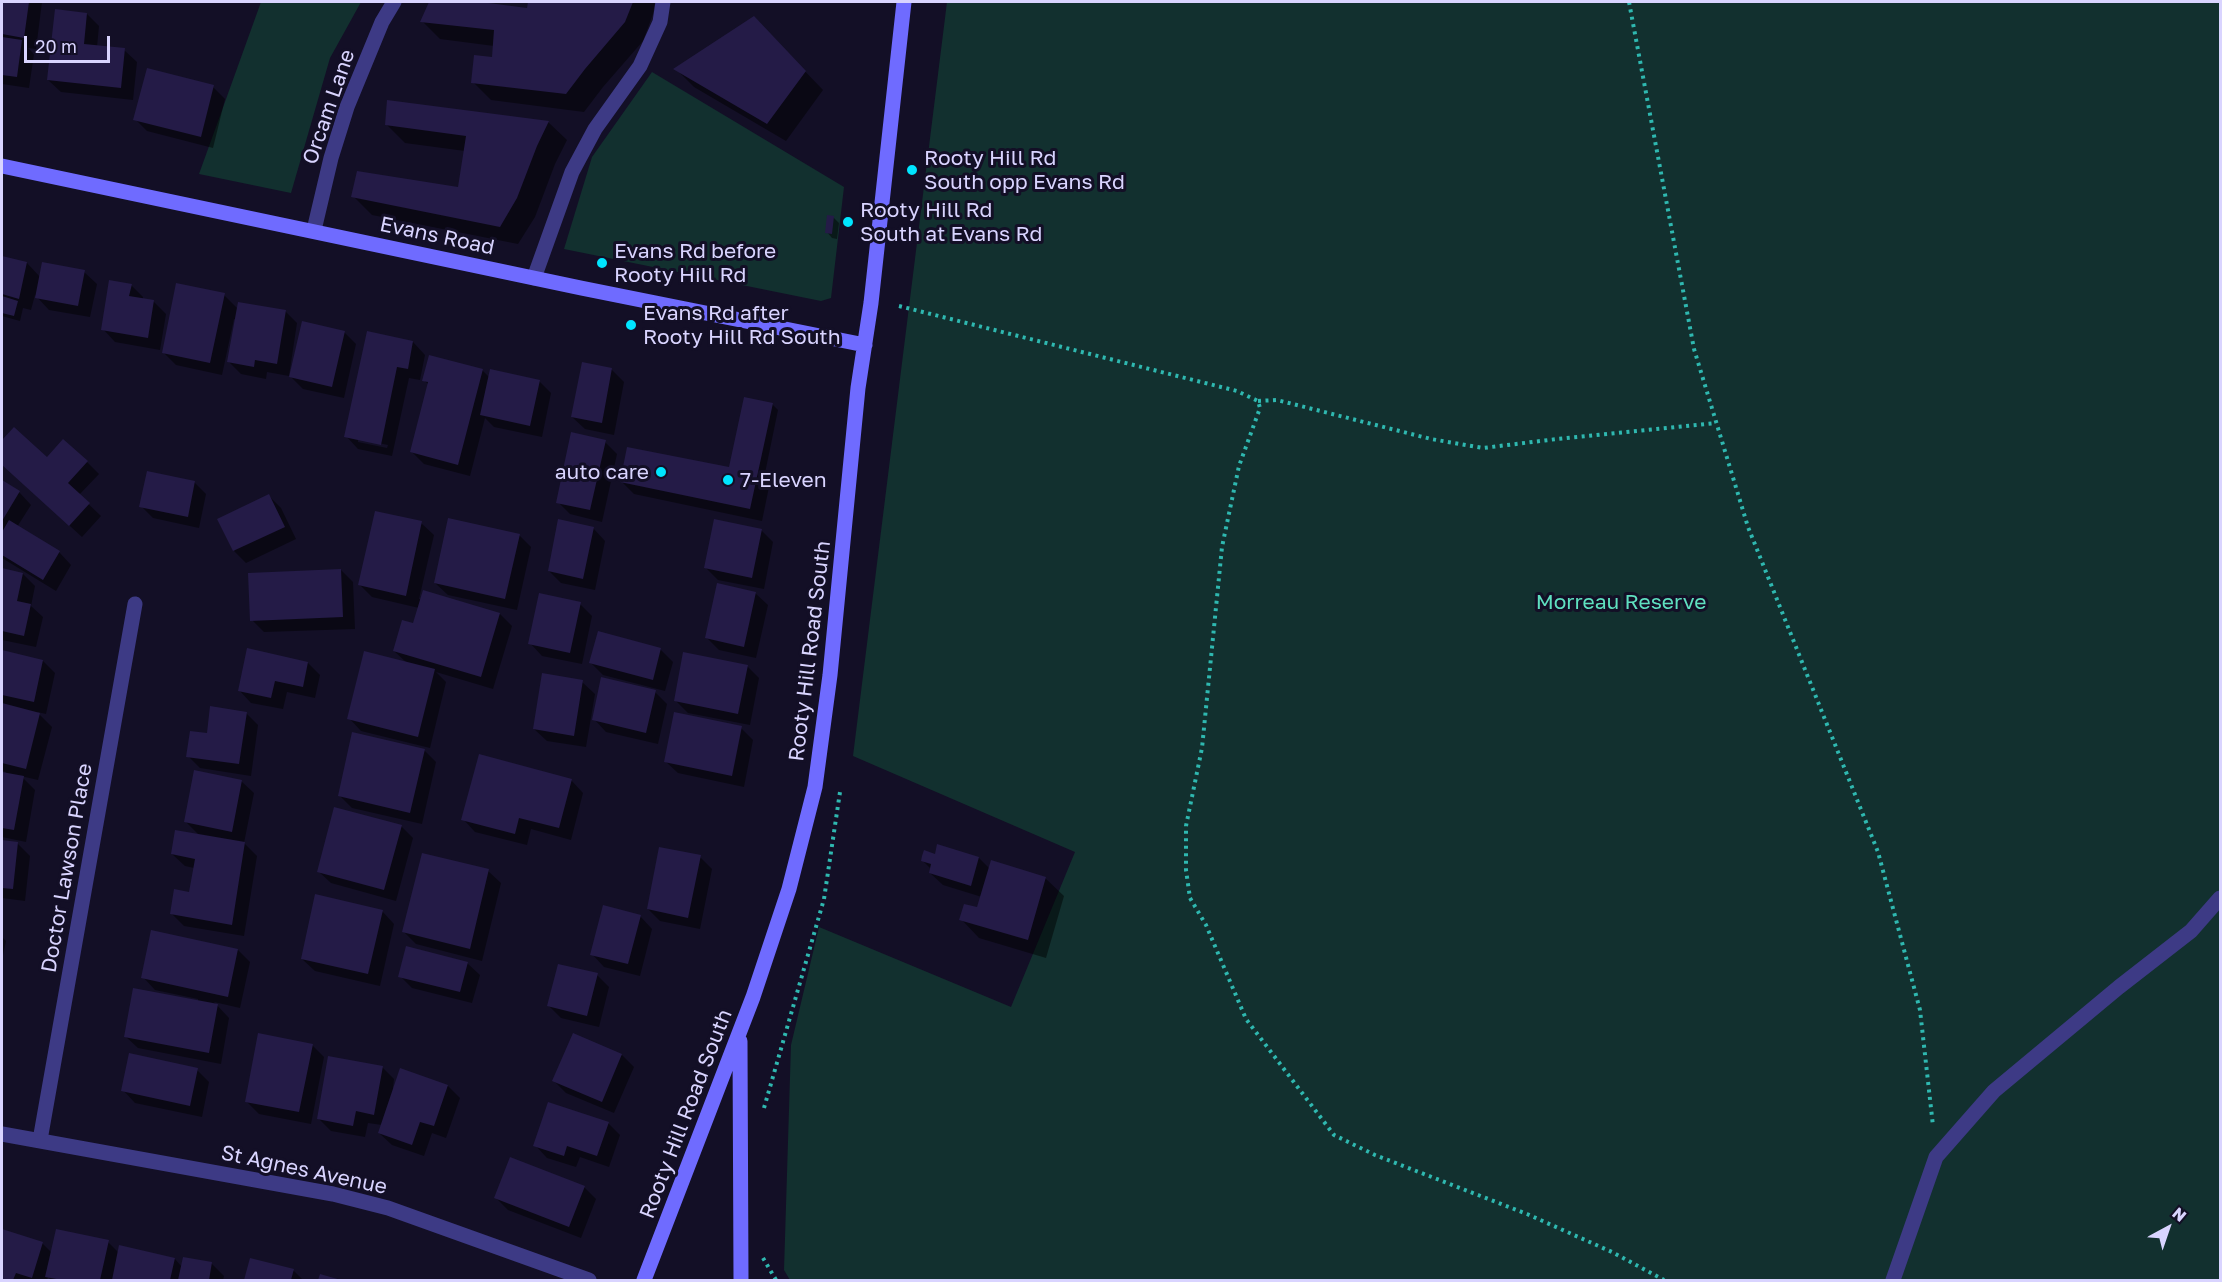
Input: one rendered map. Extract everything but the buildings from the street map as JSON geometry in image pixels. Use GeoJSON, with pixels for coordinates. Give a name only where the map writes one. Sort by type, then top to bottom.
{"type":"FeatureCollection","features":[{"type":"Feature","properties":{"kind":"main road","name":"Rooty Hill Road South"},"geometry":{"type":"LineString","coordinates":[[644,1281],[740,1032],[789,890],[815,787],[830,675],[858,388],[865,345],[904,2]]}},
{"type":"Feature","properties":{"kind":"main road","name":"Evans Road"},"geometry":{"type":"LineString","coordinates":[[2,166],[865,345]]}},
{"type":"Feature","properties":{"kind":"main road"},"geometry":{"type":"LineString","coordinates":[[740,1032],[741,1281]]}},
{"type":"Feature","properties":{"kind":"street","name":"Orcam Lane"},"geometry":{"type":"LineString","coordinates":[[314,230],[331,158],[347,107],[382,22],[394,2]]}},
{"type":"Feature","properties":{"kind":"street"},"geometry":{"type":"LineString","coordinates":[[534,278],[572,172],[595,129],[640,66],[660,22],[663,2]]}},
{"type":"Feature","properties":{"kind":"street","name":"Doctor Lawson Place"},"geometry":{"type":"LineString","coordinates":[[40,1140],[135,604]]}},
{"type":"Feature","properties":{"kind":"street"},"geometry":{"type":"LineString","coordinates":[[1893,1281],[1936,1156],[1994,1091],[2119,987],[2191,931],[2220,898]]}},
{"type":"Feature","properties":{"kind":"street","name":"St Agnes Avenue"},"geometry":{"type":"LineString","coordinates":[[2,1134],[333,1194],[388,1208],[589,1281]]}},
{"type":"Feature","properties":{"kind":"path"},"geometry":{"type":"LineString","coordinates":[[1629,2],[1694,349],[1748,527],[1878,852],[1920,1010],[1936,1156]]}},
{"type":"Feature","properties":{"kind":"path"},"geometry":{"type":"LineString","coordinates":[[898,306],[1238,391],[1258,401],[1277,400],[1431,439],[1483,448],[1716,423]]}},
{"type":"Feature","properties":{"kind":"path"},"geometry":{"type":"LineString","coordinates":[[1258,401],[1260,408],[1239,466],[1222,547],[1202,748],[1186,826],[1186,870],[1190,898],[1206,925],[1246,1019],[1334,1135],[1375,1155],[1527,1214],[1612,1252],[1664,1281]]}},
{"type":"Feature","properties":{"kind":"path"},"geometry":{"type":"LineString","coordinates":[[762,1113],[824,899],[840,792]]}},
{"type":"Feature","properties":{"kind":"path"},"geometry":{"type":"LineString","coordinates":[[761,1254],[776,1281]]}},
{"type":"Feature","properties":{"kind":"green space"},"geometry":{"type":"Polygon","coordinates":[[[261,2],[361,2],[330,58],[291,193],[199,174],[261,2]]]}},
{"type":"Feature","properties":{"kind":"green space","name":"Morreau Reserve"},"geometry":{"type":"Polygon","coordinates":[[[947,2],[2220,2],[2220,1280],[790,1280],[784,1270],[791,1045],[819,927],[1011,1007],[1075,852],[853,756],[947,2]]]}},
{"type":"Feature","properties":{"kind":"green space"},"geometry":{"type":"Polygon","coordinates":[[[652,72],[844,187],[831,298],[821,301],[564,249],[592,157],[652,72]]]}},
{"type":"Feature","properties":{"kind":"place","name":"Rooty Hill Rd South opp Evans Rd"},"geometry":{"type":"Point","coordinates":[912,170]}},
{"type":"Feature","properties":{"kind":"place","name":"Rooty Hill Rd South at Evans Rd"},"geometry":{"type":"Point","coordinates":[848,222]}},
{"type":"Feature","properties":{"kind":"place","name":"Evans Rd before Rooty Hill Rd"},"geometry":{"type":"Point","coordinates":[602,263]}},
{"type":"Feature","properties":{"kind":"place","name":"Evans Rd after Rooty Hill Rd South"},"geometry":{"type":"Point","coordinates":[631,325]}},
{"type":"Feature","properties":{"kind":"place","name":"auto care"},"geometry":{"type":"Point","coordinates":[661,472]}},
{"type":"Feature","properties":{"kind":"place","name":"7-Eleven"},"geometry":{"type":"Point","coordinates":[728,480]}}]}
